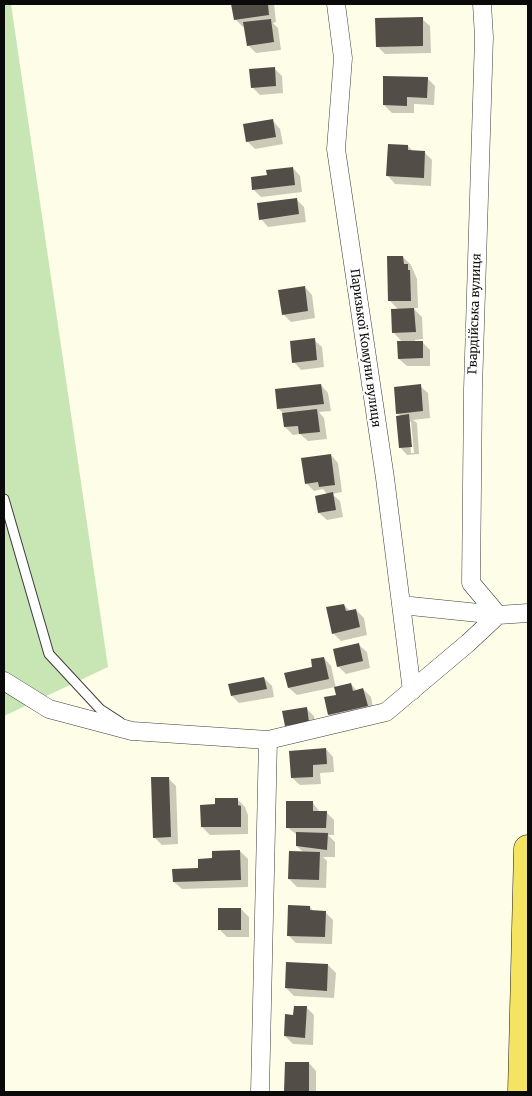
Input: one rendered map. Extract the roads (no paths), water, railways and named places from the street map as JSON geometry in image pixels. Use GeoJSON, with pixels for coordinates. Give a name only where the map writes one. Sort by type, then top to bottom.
{"type":"FeatureCollection","features":[{"type":"Feature","properties":{"kind":"main road"},"geometry":{"type":"LineString","coordinates":[[522,1092],[528,849]]}},
{"type":"Feature","properties":{"kind":"street","name":"Паризької Комуни вулиця"},"geometry":{"type":"LineString","coordinates":[[336,4],[343,58],[336,149],[383,468],[412,692]]}},
{"type":"Feature","properties":{"kind":"street","name":"Гвардійська вулиця"},"geometry":{"type":"LineString","coordinates":[[482,4],[484,37],[473,389],[471,582],[498,615]]}},
{"type":"Feature","properties":{"kind":"street"},"geometry":{"type":"LineString","coordinates":[[401,605],[498,615],[528,614]]}},
{"type":"Feature","properties":{"kind":"street"},"geometry":{"type":"LineString","coordinates":[[4,681],[49,709],[132,730],[268,740],[386,712],[412,692],[498,615]]}},
{"type":"Feature","properties":{"kind":"street"},"geometry":{"type":"LineString","coordinates":[[260,1092],[268,740]]}},
{"type":"Feature","properties":{"kind":"lane"},"geometry":{"type":"LineString","coordinates":[[4,499],[49,654],[100,709],[132,730]]}}]}
